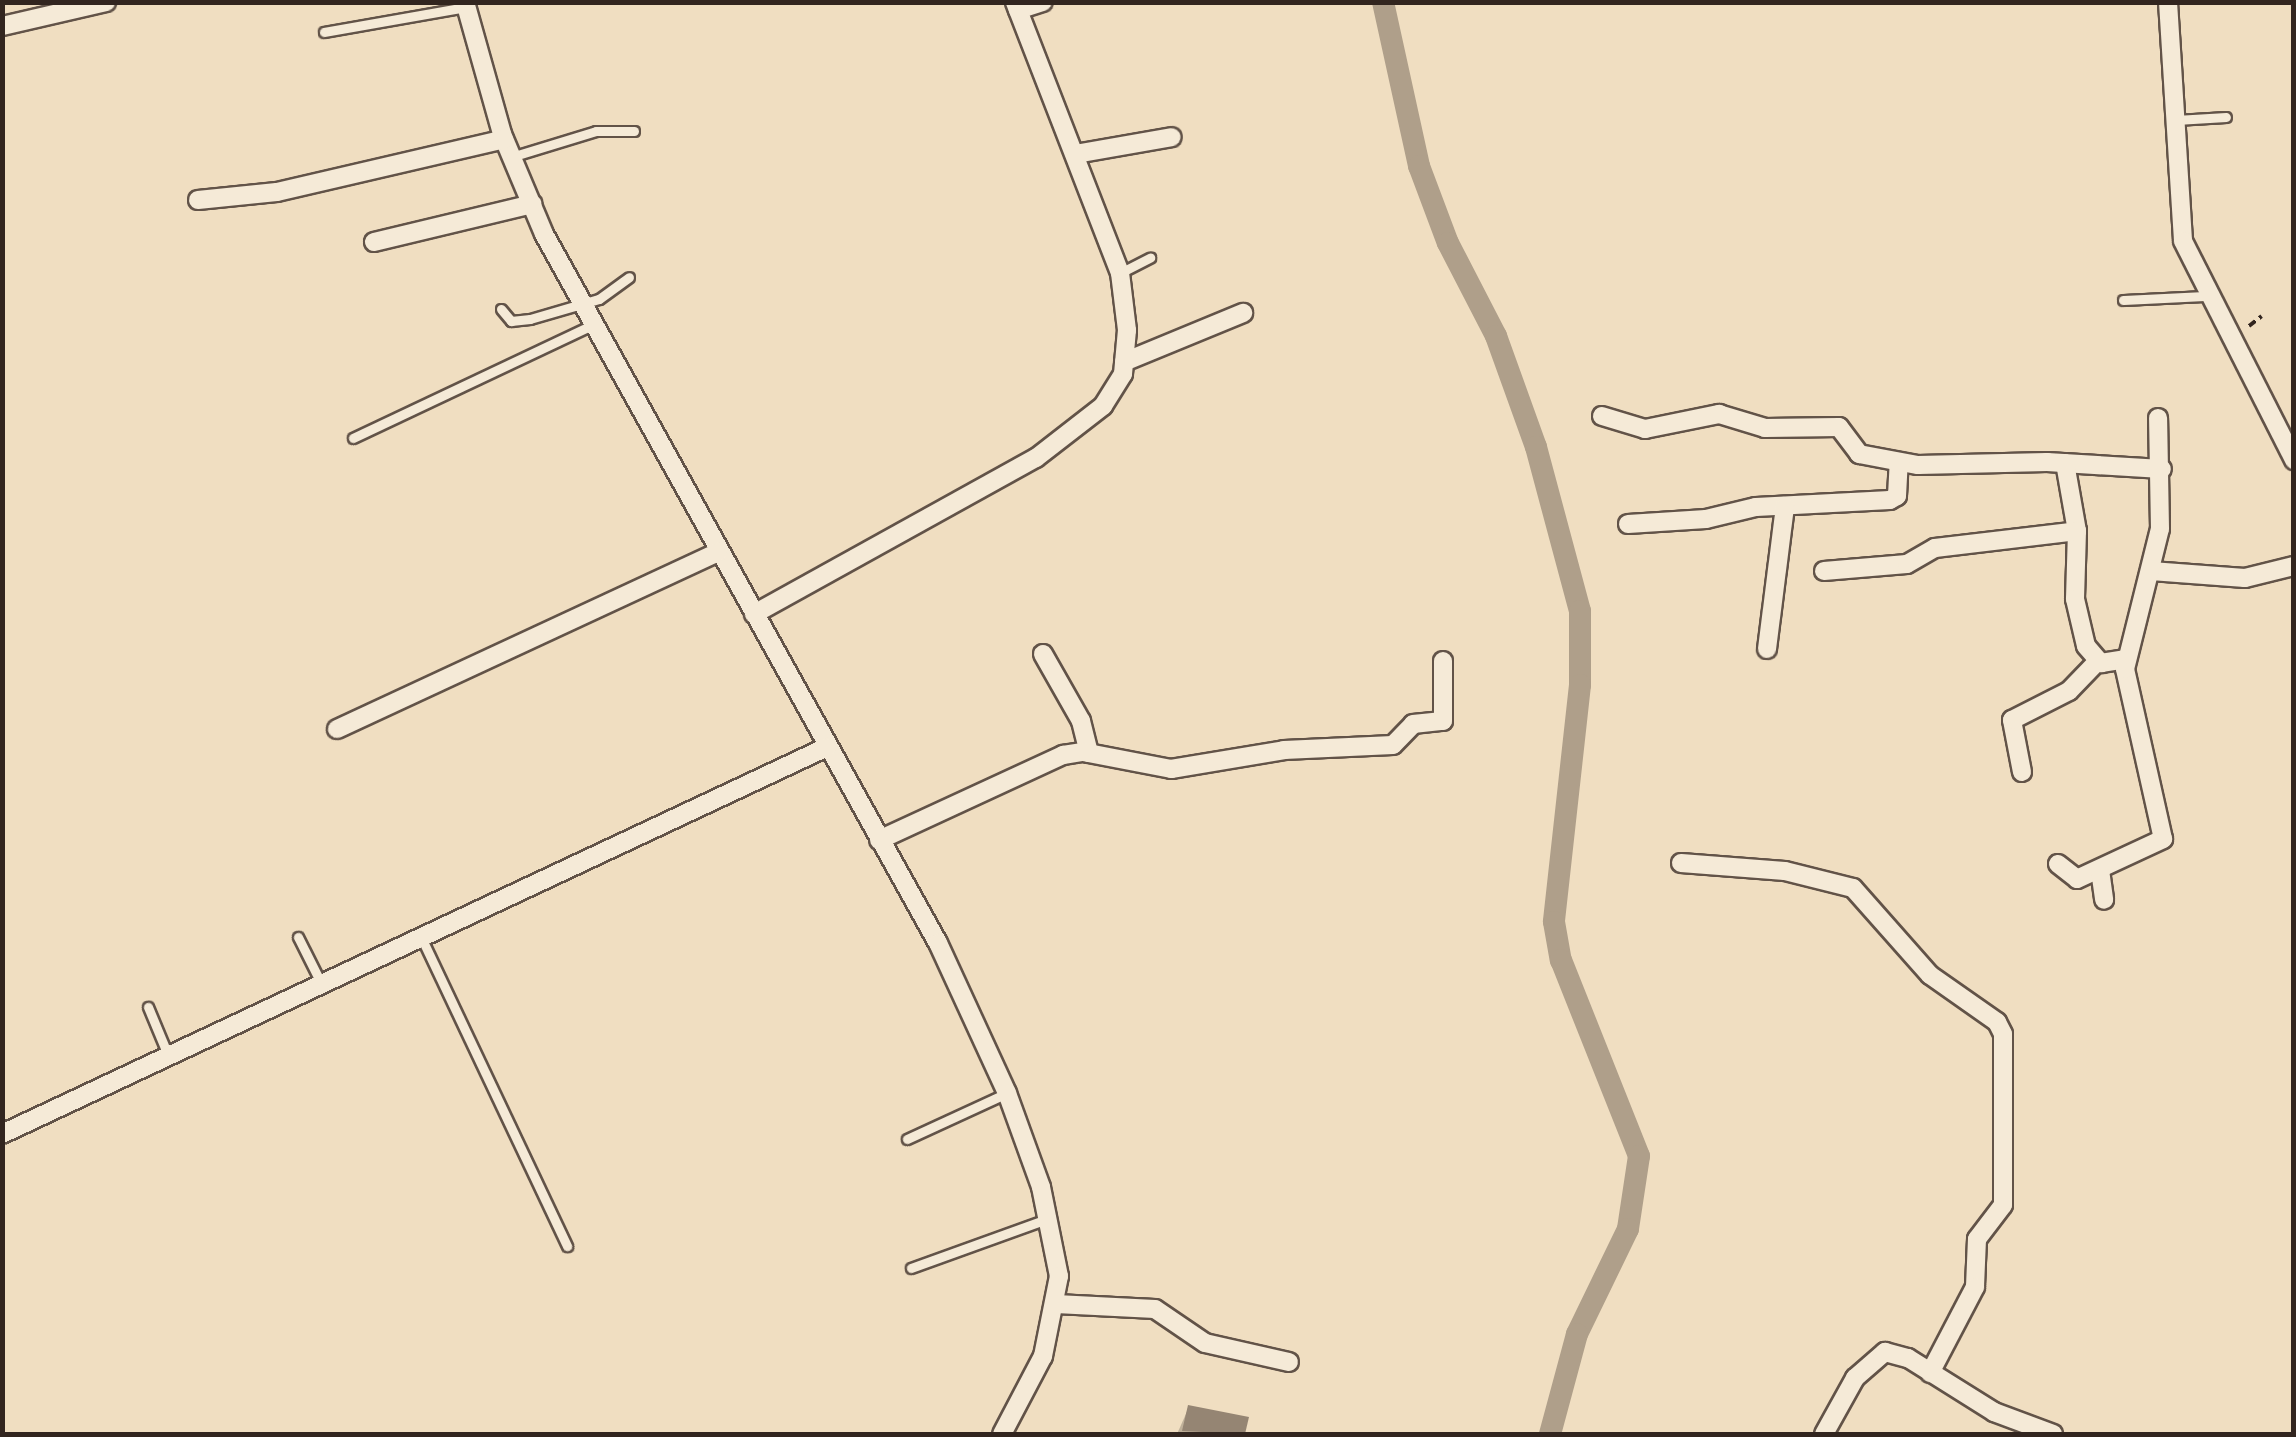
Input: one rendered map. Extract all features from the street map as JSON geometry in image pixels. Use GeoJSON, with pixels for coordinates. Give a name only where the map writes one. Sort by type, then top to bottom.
{"type":"FeatureCollection","features":[{"type":"Feature","properties":{"kind":"street"},"geometry":{"type":"LineString","coordinates":[[2,26],[106,2]]}},
{"type":"Feature","properties":{"kind":"street"},"geometry":{"type":"LineString","coordinates":[[754,614],[1036,458],[1103,406],[1124,362],[1120,273],[1017,6],[1043,2]]}},
{"type":"Feature","properties":{"kind":"street"},"geometry":{"type":"LineString","coordinates":[[2168,2],[2179,220],[2206,296],[2294,460]]}},
{"type":"Feature","properties":{"kind":"street"},"geometry":{"type":"LineString","coordinates":[[466,5],[508,148],[590,326],[938,943],[1007,1094],[1049,1218],[1056,1304],[1043,1356],[1002,1434]]}},
{"type":"Feature","properties":{"kind":"street"},"geometry":{"type":"LineString","coordinates":[[1074,154],[1172,137]]}},
{"type":"Feature","properties":{"kind":"street"},"geometry":{"type":"LineString","coordinates":[[198,200],[252,197],[508,148]]}},
{"type":"Feature","properties":{"kind":"street"},"geometry":{"type":"LineString","coordinates":[[374,242],[532,204]]}},
{"type":"Feature","properties":{"kind":"street"},"geometry":{"type":"LineString","coordinates":[[1124,362],[1243,313]]}},
{"type":"Feature","properties":{"kind":"street"},"geometry":{"type":"LineString","coordinates":[[1602,416],[1645,429],[1719,414],[1765,428],[1839,427],[1853,451],[1899,463],[2065,462],[2162,469]]}},
{"type":"Feature","properties":{"kind":"street"},"geometry":{"type":"LineString","coordinates":[[2058,864],[2077,879],[2163,839],[2125,658],[2151,571],[2162,469],[2158,418]]}},
{"type":"Feature","properties":{"kind":"street"},"geometry":{"type":"LineString","coordinates":[[2065,462],[2077,531],[2076,610],[2098,661]]}},
{"type":"Feature","properties":{"kind":"street"},"geometry":{"type":"LineString","coordinates":[[1628,524],[1785,506],[1896,499],[1899,463]]}},
{"type":"Feature","properties":{"kind":"street"},"geometry":{"type":"LineString","coordinates":[[1766,649],[1785,506]]}},
{"type":"Feature","properties":{"kind":"street"},"geometry":{"type":"LineString","coordinates":[[1824,571],[1907,564],[1935,548],[2077,531]]}},
{"type":"Feature","properties":{"kind":"street"},"geometry":{"type":"LineString","coordinates":[[337,729],[718,552]]}},
{"type":"Feature","properties":{"kind":"street"},"geometry":{"type":"LineString","coordinates":[[2151,571],[2245,578],[2294,566]]}},
{"type":"Feature","properties":{"kind":"street"},"geometry":{"type":"LineString","coordinates":[[1043,654],[1081,720],[1089,753]]}},
{"type":"Feature","properties":{"kind":"street"},"geometry":{"type":"LineString","coordinates":[[2022,772],[2012,720],[2069,691],[2098,661],[2125,658]]}},
{"type":"Feature","properties":{"kind":"street"},"geometry":{"type":"LineString","coordinates":[[879,840],[1063,755],[1089,753],[1171,768],[1284,750],[1393,745],[1406,727],[1443,720],[1443,661]]}},
{"type":"Feature","properties":{"kind":"street"},"geometry":{"type":"LineString","coordinates":[[2,1134],[827,748]]}},
{"type":"Feature","properties":{"kind":"street"},"geometry":{"type":"LineString","coordinates":[[1681,863],[1785,871],[1853,888],[1930,975],[1996,1022],[2002,1034],[2003,1205],[1977,1240],[1975,1287],[1930,1373]]}},
{"type":"Feature","properties":{"kind":"street"},"geometry":{"type":"LineString","coordinates":[[2100,870],[2104,900]]}},
{"type":"Feature","properties":{"kind":"street"},"geometry":{"type":"LineString","coordinates":[[1056,1304],[1155,1309],[1205,1343],[1289,1362]]}},
{"type":"Feature","properties":{"kind":"street"},"geometry":{"type":"LineString","coordinates":[[1824,1434],[1855,1378],[1878,1354],[1892,1352],[1994,1412],[2053,1434]]}},
{"type":"Feature","properties":{"kind":"lane"},"geometry":{"type":"LineString","coordinates":[[324,32],[466,5]]}},
{"type":"Feature","properties":{"kind":"lane"},"geometry":{"type":"LineString","coordinates":[[2174,120],[2226,117]]}},
{"type":"Feature","properties":{"kind":"lane"},"geometry":{"type":"LineString","coordinates":[[508,148],[596,130],[634,131]]}},
{"type":"Feature","properties":{"kind":"lane"},"geometry":{"type":"LineString","coordinates":[[1120,273],[1150,258]]}},
{"type":"Feature","properties":{"kind":"lane"},"geometry":{"type":"LineString","coordinates":[[501,309],[518,321],[610,293],[629,278]]}},
{"type":"Feature","properties":{"kind":"lane"},"geometry":{"type":"LineString","coordinates":[[2123,300],[2206,296]]}},
{"type":"Feature","properties":{"kind":"lane"},"geometry":{"type":"LineString","coordinates":[[353,438],[590,326]]}},
{"type":"Feature","properties":{"kind":"lane"},"geometry":{"type":"LineString","coordinates":[[298,937],[322,985]]}},
{"type":"Feature","properties":{"kind":"lane"},"geometry":{"type":"LineString","coordinates":[[421,937],[567,1246]]}},
{"type":"Feature","properties":{"kind":"lane"},"geometry":{"type":"LineString","coordinates":[[148,1007],[168,1056]]}},
{"type":"Feature","properties":{"kind":"lane"},"geometry":{"type":"LineString","coordinates":[[907,1139],[1007,1094]]}},
{"type":"Feature","properties":{"kind":"lane"},"geometry":{"type":"LineString","coordinates":[[910,1268],[1049,1218]]}},
{"type":"Feature","properties":{"kind":"building"},"geometry":{"type":"Polygon","coordinates":[[[1188,1405],[1249,1417],[1245,1434],[1182,1431],[1188,1405]]]}},
{"type":"Feature","properties":{"kind":"waterway"},"geometry":{"type":"LineString","coordinates":[[1383,2],[1419,166],[1448,243],[1496,336],[1536,447],[1580,611],[1580,685],[1554,922],[1561,960],[1639,1156],[1628,1229],[1577,1334],[1550,1434]]}}]}
